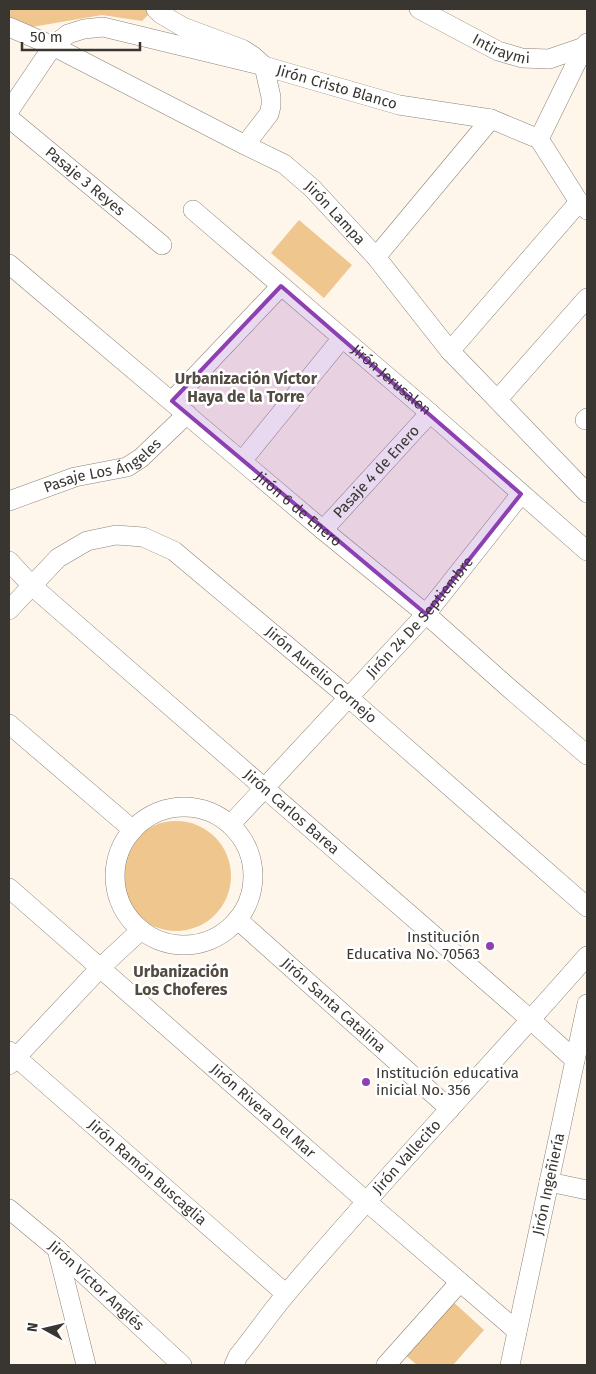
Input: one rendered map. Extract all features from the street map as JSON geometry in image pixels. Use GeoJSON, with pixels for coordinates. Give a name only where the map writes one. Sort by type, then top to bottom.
{"type":"FeatureCollection","features":[{"type":"Feature","properties":{"kind":"street"},"geometry":{"type":"LineString","coordinates":[[156,9],[183,27],[242,50],[253,56],[264,66],[271,97],[269,114],[244,145]]}},
{"type":"Feature","properties":{"kind":"street","name":"Intiraymi"},"geometry":{"type":"LineString","coordinates":[[419,9],[498,51],[522,58],[548,59],[585,45]]}},
{"type":"Feature","properties":{"kind":"street","name":"Jirón Lampa"},"geometry":{"type":"LineString","coordinates":[[9,27],[53,46],[284,164],[305,182],[376,257],[450,350],[587,493]]}},
{"type":"Feature","properties":{"kind":"street","name":"Jirón Cristo Blanco"},"geometry":{"type":"LineString","coordinates":[[53,46],[68,34],[84,29],[103,27],[264,66],[399,105],[491,119],[539,139]]}},
{"type":"Feature","properties":{"kind":"street"},"geometry":{"type":"LineString","coordinates":[[450,350],[583,206],[539,139],[585,45]]}},
{"type":"Feature","properties":{"kind":"street"},"geometry":{"type":"LineString","coordinates":[[9,110],[53,46]]}},
{"type":"Feature","properties":{"kind":"street","name":"Pasaje 3 Reyes"},"geometry":{"type":"LineString","coordinates":[[9,118],[162,245]]}},
{"type":"Feature","properties":{"kind":"street"},"geometry":{"type":"LineString","coordinates":[[376,257],[491,119]]}},
{"type":"Feature","properties":{"kind":"street","name":"Jirón Jerusalen"},"geometry":{"type":"LineString","coordinates":[[193,210],[430,413],[587,551]]}},
{"type":"Feature","properties":{"kind":"street","name":"Jirón 6 de Enero"},"geometry":{"type":"LineString","coordinates":[[9,264],[322,530],[426,614],[587,755]]}},
{"type":"Feature","properties":{"kind":"street"},"geometry":{"type":"LineString","coordinates":[[172,401],[280,286]]}},
{"type":"Feature","properties":{"kind":"street"},"geometry":{"type":"LineString","coordinates":[[498,400],[587,298]]}},
{"type":"Feature","properties":{"kind":"street"},"geometry":{"type":"LineString","coordinates":[[242,461],[342,338]]}},
{"type":"Feature","properties":{"kind":"street","name":"Pasaje 4 de Enero"},"geometry":{"type":"LineString","coordinates":[[322,530],[430,413]]}},
{"type":"Feature","properties":{"kind":"street","name":"Pasaje Los Ángeles"},"geometry":{"type":"LineString","coordinates":[[9,500],[76,477],[126,467],[141,458],[187,414]]}},
{"type":"Feature","properties":{"kind":"street","name":"Jirón 24 De Septiembre"},"geometry":{"type":"LineString","coordinates":[[231,824],[426,614],[520,494]]}},
{"type":"Feature","properties":{"kind":"street","name":"Jirón Aurelio Cornejo"},"geometry":{"type":"LineString","coordinates":[[9,610],[58,558],[87,541],[116,535],[143,538],[174,551],[348,697],[587,907]]}},
{"type":"Feature","properties":{"kind":"street","name":"Jirón Carlos Barea"},"geometry":{"type":"LineString","coordinates":[[9,561],[32,586],[265,787],[575,1060]]}},
{"type":"Feature","properties":{"kind":"street"},"geometry":{"type":"LineString","coordinates":[[9,724],[133,830]]}},
{"type":"Feature","properties":{"kind":"street"},"geometry":{"type":"LineString","coordinates":[[181,807],[208,810],[231,824],[247,846],[254,871],[251,897],[238,920],[217,938],[192,946],[165,943],[141,930],[126,913],[117,893],[116,870],[121,848],[133,830],[155,813],[181,807]]}},
{"type":"Feature","properties":{"kind":"street","name":"Jirón Rivera Del Mar"},"geometry":{"type":"LineString","coordinates":[[9,888],[367,1202],[518,1331]]}},
{"type":"Feature","properties":{"kind":"street","name":"Jirón Santa Catalina"},"geometry":{"type":"LineString","coordinates":[[238,920],[450,1109]]}},
{"type":"Feature","properties":{"kind":"street"},"geometry":{"type":"LineString","coordinates":[[11,1058],[100,968],[141,930]]}},
{"type":"Feature","properties":{"kind":"street","name":"Jirón Vallecito"},"geometry":{"type":"LineString","coordinates":[[234,1365],[238,1356],[286,1294],[587,956]]}},
{"type":"Feature","properties":{"kind":"street","name":"Jirón Ingeñiería"},"geometry":{"type":"LineString","coordinates":[[510,1365],[587,1004]]}},
{"type":"Feature","properties":{"kind":"street","name":"Jirón Ramón Buscaglia"},"geometry":{"type":"LineString","coordinates":[[11,1058],[286,1294]]}},
{"type":"Feature","properties":{"kind":"street"},"geometry":{"type":"LineString","coordinates":[[549,1182],[587,1190]]}},
{"type":"Feature","properties":{"kind":"street","name":"Jirón Víctor Anglés"},"geometry":{"type":"LineString","coordinates":[[9,1209],[57,1249],[182,1365]]}},
{"type":"Feature","properties":{"kind":"street"},"geometry":{"type":"LineString","coordinates":[[57,1249],[86,1365]]}},
{"type":"Feature","properties":{"kind":"street"},"geometry":{"type":"LineString","coordinates":[[386,1365],[460,1282]]}},
{"type":"Feature","properties":{"kind":"highlighted area"},"geometry":{"type":"Polygon","coordinates":[[[281,286],[521,494],[426,614],[172,401],[281,286]]]}},
{"type":"Feature","properties":{"kind":"shaded area"},"geometry":{"type":"Polygon","coordinates":[[[9,9],[145,9],[150,13],[142,21],[102,15],[26,28],[9,23],[9,9]]]}},
{"type":"Feature","properties":{"kind":"shaded area"},"geometry":{"type":"Polygon","coordinates":[[[299,220],[352,265],[324,298],[271,253],[299,220]]]}},
{"type":"Feature","properties":{"kind":"shaded area"},"geometry":{"type":"Polygon","coordinates":[[[176,821],[187,822],[197,826],[215,837],[226,855],[230,865],[230,887],[226,897],[215,915],[197,926],[187,930],[176,931],[165,930],[155,926],[137,915],[126,897],[122,887],[121,876],[122,865],[126,855],[137,837],[155,826],[165,822],[176,821]]]}},
{"type":"Feature","properties":{"kind":"shaded area"},"geometry":{"type":"Polygon","coordinates":[[[450,1299],[484,1330],[453,1365],[417,1365],[403,1353],[450,1299]]]}},
{"type":"Feature","properties":{"kind":"place","name":"Institución Educativa No. 70563"},"geometry":{"type":"Point","coordinates":[490,946]}},
{"type":"Feature","properties":{"kind":"place","name":"Institución educativa inicial No. 356"},"geometry":{"type":"Point","coordinates":[366,1082]}},
{"type":"Feature","properties":{"kind":"district","name":"Urbanización Víctor Haya de la Torre"},"geometry":{"type":"Point","coordinates":[246,387]}},
{"type":"Feature","properties":{"kind":"district","name":"Urbanización Los Choferes"},"geometry":{"type":"Point","coordinates":[181,980]}}]}
